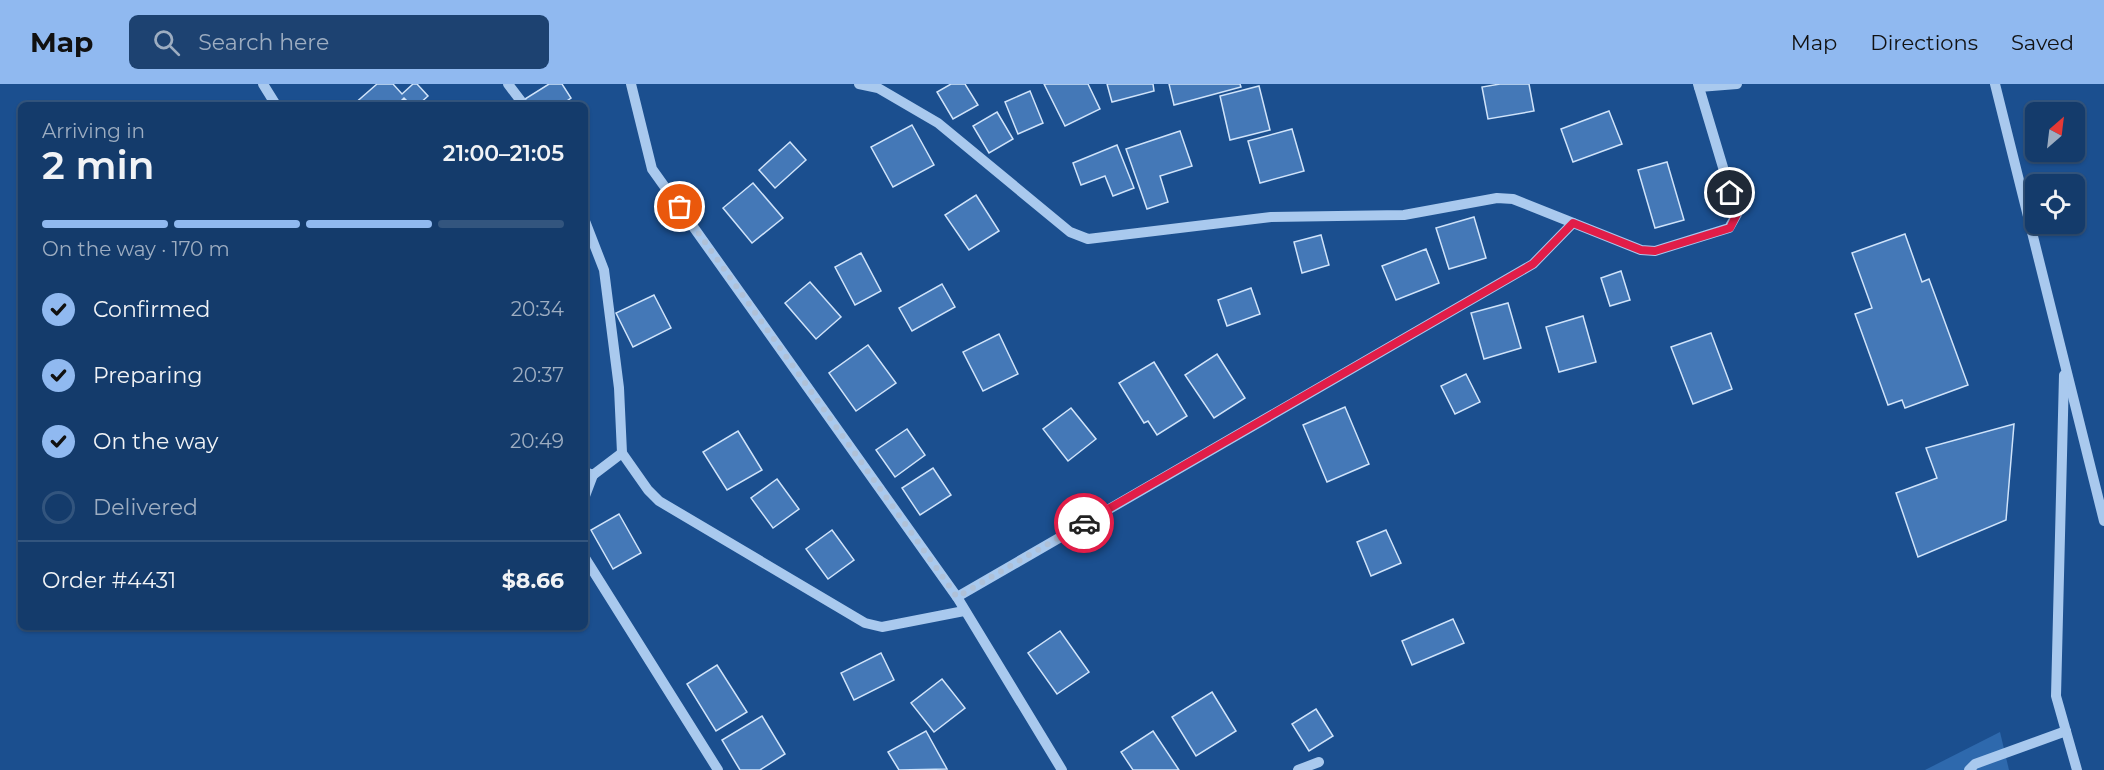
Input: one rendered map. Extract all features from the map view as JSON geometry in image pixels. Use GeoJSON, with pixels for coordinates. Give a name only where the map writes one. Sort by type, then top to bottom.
{"type":"FeatureCollection","features":[{"type":"Feature","properties":{"kind":"street"},"geometry":{"type":"LineString","coordinates":[[263,84],[274,102]]}},
{"type":"Feature","properties":{"kind":"street"},"geometry":{"type":"LineString","coordinates":[[508,84],[522,102]]}},
{"type":"Feature","properties":{"kind":"street"},"geometry":{"type":"LineString","coordinates":[[631,84],[652,169],[957,597],[1062,770]]}},
{"type":"Feature","properties":{"kind":"street"},"geometry":{"type":"LineString","coordinates":[[859,84],[883,86],[938,123],[1070,232],[1088,239],[1271,217],[1404,215],[1497,198],[1513,199],[1641,250],[1655,251],[1730,228],[1737,214],[1698,86],[1737,84]]}},
{"type":"Feature","properties":{"kind":"street"},"geometry":{"type":"LineString","coordinates":[[1995,84],[2104,521]]}},
{"type":"Feature","properties":{"kind":"street"},"geometry":{"type":"LineString","coordinates":[[957,597],[1533,264],[1573,223]]}},
{"type":"Feature","properties":{"kind":"street"},"geometry":{"type":"LineString","coordinates":[[588,228],[604,270],[619,388],[622,453],[648,490],[659,501],[865,623],[882,627],[964,611]]}},
{"type":"Feature","properties":{"kind":"street"},"geometry":{"type":"LineString","coordinates":[[2064,360],[2056,696],[2077,770]]}},
{"type":"Feature","properties":{"kind":"street"},"geometry":{"type":"LineString","coordinates":[[589,473],[622,453]]}},
{"type":"Feature","properties":{"kind":"street"},"geometry":{"type":"LineString","coordinates":[[588,563],[718,770]]}},
{"type":"Feature","properties":{"kind":"street"},"geometry":{"type":"LineString","coordinates":[[1969,770],[1976,764],[2066,731]]}},
{"type":"Feature","properties":{"kind":"street"},"geometry":{"type":"LineString","coordinates":[[1298,770],[1319,762]]}},
{"type":"Feature","properties":{"kind":"shaded area"},"geometry":{"type":"Polygon","coordinates":[[[2000,732],[2009,770],[1925,770],[2000,732]]]}},
{"type":"Feature","properties":{"kind":"building"},"geometry":{"type":"Polygon","coordinates":[[[377,84],[393,84],[402,94],[413,84],[417,84],[428,96],[421,102],[408,102],[404,98],[400,102],[356,102],[377,84]]]}},
{"type":"Feature","properties":{"kind":"building"},"geometry":{"type":"Polygon","coordinates":[[[549,84],[562,84],[571,98],[565,102],[527,102],[525,99],[549,84]]]}},
{"type":"Feature","properties":{"kind":"building"},"geometry":{"type":"Polygon","coordinates":[[[951,84],[965,84],[978,105],[953,119],[937,92],[951,84]]]}},
{"type":"Feature","properties":{"kind":"building"},"geometry":{"type":"Polygon","coordinates":[[[1044,84],[1088,84],[1100,109],[1065,126],[1044,84]]]}},
{"type":"Feature","properties":{"kind":"building"},"geometry":{"type":"Polygon","coordinates":[[[1107,84],[1153,84],[1154,91],[1112,102],[1107,84]]]}},
{"type":"Feature","properties":{"kind":"building"},"geometry":{"type":"Polygon","coordinates":[[[1169,84],[1240,84],[1241,87],[1174,105],[1169,84]]]}},
{"type":"Feature","properties":{"kind":"building"},"geometry":{"type":"Polygon","coordinates":[[[1500,84],[1529,84],[1534,111],[1488,119],[1482,87],[1500,84]]]}},
{"type":"Feature","properties":{"kind":"building"},"geometry":{"type":"Polygon","coordinates":[[[1259,86],[1270,130],[1230,140],[1220,96],[1259,86]]]}},
{"type":"Feature","properties":{"kind":"building"},"geometry":{"type":"Polygon","coordinates":[[[1030,91],[1043,123],[1018,134],[1005,102],[1030,91]]]}},
{"type":"Feature","properties":{"kind":"building"},"geometry":{"type":"Polygon","coordinates":[[[1609,111],[1622,144],[1573,162],[1561,129],[1609,111]]]}},
{"type":"Feature","properties":{"kind":"building"},"geometry":{"type":"Polygon","coordinates":[[[997,112],[1013,139],[989,153],[973,126],[997,112]]]}},
{"type":"Feature","properties":{"kind":"building"},"geometry":{"type":"Polygon","coordinates":[[[912,125],[934,165],[893,187],[871,147],[912,125]]]}},
{"type":"Feature","properties":{"kind":"building"},"geometry":{"type":"Polygon","coordinates":[[[1292,129],[1304,171],[1260,183],[1248,141],[1292,129]]]}},
{"type":"Feature","properties":{"kind":"building"},"geometry":{"type":"Polygon","coordinates":[[[1180,131],[1192,166],[1160,176],[1168,202],[1147,209],[1126,149],[1180,131]]]}},
{"type":"Feature","properties":{"kind":"building"},"geometry":{"type":"Polygon","coordinates":[[[790,142],[806,160],[775,188],[759,170],[790,142]]]}},
{"type":"Feature","properties":{"kind":"building"},"geometry":{"type":"Polygon","coordinates":[[[1117,145],[1134,188],[1113,196],[1105,176],[1081,185],[1073,163],[1117,145]]]}},
{"type":"Feature","properties":{"kind":"building"},"geometry":{"type":"Polygon","coordinates":[[[1667,162],[1684,220],[1655,228],[1638,170],[1667,162]]]}},
{"type":"Feature","properties":{"kind":"building"},"geometry":{"type":"Polygon","coordinates":[[[753,183],[783,218],[752,243],[723,208],[753,183]]]}},
{"type":"Feature","properties":{"kind":"building"},"geometry":{"type":"Polygon","coordinates":[[[976,195],[999,231],[969,250],[945,215],[976,195]]]}},
{"type":"Feature","properties":{"kind":"building"},"geometry":{"type":"Polygon","coordinates":[[[1474,217],[1486,258],[1449,269],[1436,228],[1474,217]]]}},
{"type":"Feature","properties":{"kind":"building"},"geometry":{"type":"Polygon","coordinates":[[[1905,234],[1922,282],[1929,279],[1968,385],[1905,408],[1902,400],[1888,405],[1855,314],[1872,308],[1852,253],[1905,234]]]}},
{"type":"Feature","properties":{"kind":"building"},"geometry":{"type":"Polygon","coordinates":[[[1321,235],[1329,265],[1302,273],[1294,242],[1321,235]]]}},
{"type":"Feature","properties":{"kind":"building"},"geometry":{"type":"Polygon","coordinates":[[[1426,249],[1439,283],[1396,300],[1382,266],[1426,249]]]}},
{"type":"Feature","properties":{"kind":"building"},"geometry":{"type":"Polygon","coordinates":[[[861,253],[881,291],[855,305],[835,267],[861,253]]]}},
{"type":"Feature","properties":{"kind":"building"},"geometry":{"type":"Polygon","coordinates":[[[1621,271],[1630,300],[1610,306],[1601,278],[1621,271]]]}},
{"type":"Feature","properties":{"kind":"building"},"geometry":{"type":"Polygon","coordinates":[[[810,282],[841,317],[816,339],[785,303],[810,282]]]}},
{"type":"Feature","properties":{"kind":"building"},"geometry":{"type":"Polygon","coordinates":[[[942,284],[955,307],[912,331],[899,308],[942,284]]]}},
{"type":"Feature","properties":{"kind":"building"},"geometry":{"type":"Polygon","coordinates":[[[1251,288],[1260,314],[1227,326],[1218,300],[1251,288]]]}},
{"type":"Feature","properties":{"kind":"building"},"geometry":{"type":"Polygon","coordinates":[[[654,295],[671,328],[633,347],[616,313],[654,295]]]}},
{"type":"Feature","properties":{"kind":"building"},"geometry":{"type":"Polygon","coordinates":[[[1508,303],[1521,348],[1484,359],[1471,313],[1508,303]]]}},
{"type":"Feature","properties":{"kind":"building"},"geometry":{"type":"Polygon","coordinates":[[[1583,316],[1596,362],[1559,372],[1546,327],[1583,316]]]}},
{"type":"Feature","properties":{"kind":"building"},"geometry":{"type":"Polygon","coordinates":[[[1711,333],[1732,389],[1693,404],[1671,347],[1711,333]]]}},
{"type":"Feature","properties":{"kind":"building"},"geometry":{"type":"Polygon","coordinates":[[[999,334],[1018,374],[983,391],[963,352],[999,334]]]}},
{"type":"Feature","properties":{"kind":"building"},"geometry":{"type":"Polygon","coordinates":[[[868,345],[896,383],[856,411],[829,373],[868,345]]]}},
{"type":"Feature","properties":{"kind":"building"},"geometry":{"type":"Polygon","coordinates":[[[1217,354],[1245,398],[1214,418],[1185,375],[1217,354]]]}},
{"type":"Feature","properties":{"kind":"building"},"geometry":{"type":"Polygon","coordinates":[[[1154,362],[1187,416],[1157,435],[1148,421],[1144,423],[1119,383],[1154,362]]]}},
{"type":"Feature","properties":{"kind":"building"},"geometry":{"type":"Polygon","coordinates":[[[1466,374],[1480,402],[1455,414],[1441,386],[1466,374]]]}},
{"type":"Feature","properties":{"kind":"building"},"geometry":{"type":"Polygon","coordinates":[[[1345,407],[1369,464],[1327,482],[1303,425],[1345,407]]]}},
{"type":"Feature","properties":{"kind":"building"},"geometry":{"type":"Polygon","coordinates":[[[1071,408],[1096,439],[1068,461],[1043,429],[1071,408]]]}},
{"type":"Feature","properties":{"kind":"building"},"geometry":{"type":"Polygon","coordinates":[[[2014,424],[2006,520],[1918,557],[1896,493],[1937,478],[1926,448],[2014,424]]]}},
{"type":"Feature","properties":{"kind":"building"},"geometry":{"type":"Polygon","coordinates":[[[907,429],[925,455],[895,477],[876,450],[907,429]]]}},
{"type":"Feature","properties":{"kind":"building"},"geometry":{"type":"Polygon","coordinates":[[[738,431],[762,470],[727,490],[703,452],[738,431]]]}},
{"type":"Feature","properties":{"kind":"building"},"geometry":{"type":"Polygon","coordinates":[[[933,468],[951,495],[920,515],[902,488],[933,468]]]}},
{"type":"Feature","properties":{"kind":"building"},"geometry":{"type":"Polygon","coordinates":[[[777,479],[799,509],[773,528],[751,498],[777,479]]]}},
{"type":"Feature","properties":{"kind":"building"},"geometry":{"type":"Polygon","coordinates":[[[619,514],[641,553],[613,569],[591,530],[619,514]]]}},
{"type":"Feature","properties":{"kind":"building"},"geometry":{"type":"Polygon","coordinates":[[[832,530],[854,560],[828,579],[806,549],[832,530]]]}},
{"type":"Feature","properties":{"kind":"building"},"geometry":{"type":"Polygon","coordinates":[[[1386,530],[1401,563],[1371,576],[1357,542],[1386,530]]]}},
{"type":"Feature","properties":{"kind":"building"},"geometry":{"type":"Polygon","coordinates":[[[1453,619],[1464,643],[1412,665],[1402,641],[1453,619]]]}},
{"type":"Feature","properties":{"kind":"building"},"geometry":{"type":"Polygon","coordinates":[[[1060,631],[1089,672],[1057,694],[1028,653],[1060,631]]]}},
{"type":"Feature","properties":{"kind":"building"},"geometry":{"type":"Polygon","coordinates":[[[881,653],[894,680],[854,700],[841,673],[881,653]]]}},
{"type":"Feature","properties":{"kind":"building"},"geometry":{"type":"Polygon","coordinates":[[[717,665],[747,712],[716,731],[687,684],[717,665]]]}},
{"type":"Feature","properties":{"kind":"building"},"geometry":{"type":"Polygon","coordinates":[[[942,679],[965,708],[934,732],[911,703],[942,679]]]}},
{"type":"Feature","properties":{"kind":"building"},"geometry":{"type":"Polygon","coordinates":[[[1212,692],[1236,731],[1196,756],[1172,717],[1212,692]]]}},
{"type":"Feature","properties":{"kind":"building"},"geometry":{"type":"Polygon","coordinates":[[[1316,709],[1333,736],[1309,751],[1292,724],[1316,709]]]}},
{"type":"Feature","properties":{"kind":"building"},"geometry":{"type":"Polygon","coordinates":[[[762,716],[785,754],[760,770],[740,770],[722,740],[762,716]]]}},
{"type":"Feature","properties":{"kind":"building"},"geometry":{"type":"Polygon","coordinates":[[[926,731],[947,769],[899,770],[888,752],[926,731]]]}},
{"type":"Feature","properties":{"kind":"building"},"geometry":{"type":"Polygon","coordinates":[[[1153,731],[1179,770],[1133,770],[1121,752],[1153,731]]]}},
{"type":"Feature","properties":{"kind":"way so far"},"geometry":{"type":"LineString","coordinates":[[680,207],[957,597],[1084,523]]}},
{"type":"Feature","properties":{"kind":"route"},"geometry":{"type":"LineString","coordinates":[[1084,523],[1533,264],[1573,223],[1641,250],[1655,251],[1730,228],[1737,214],[1730,193]]}}]}
